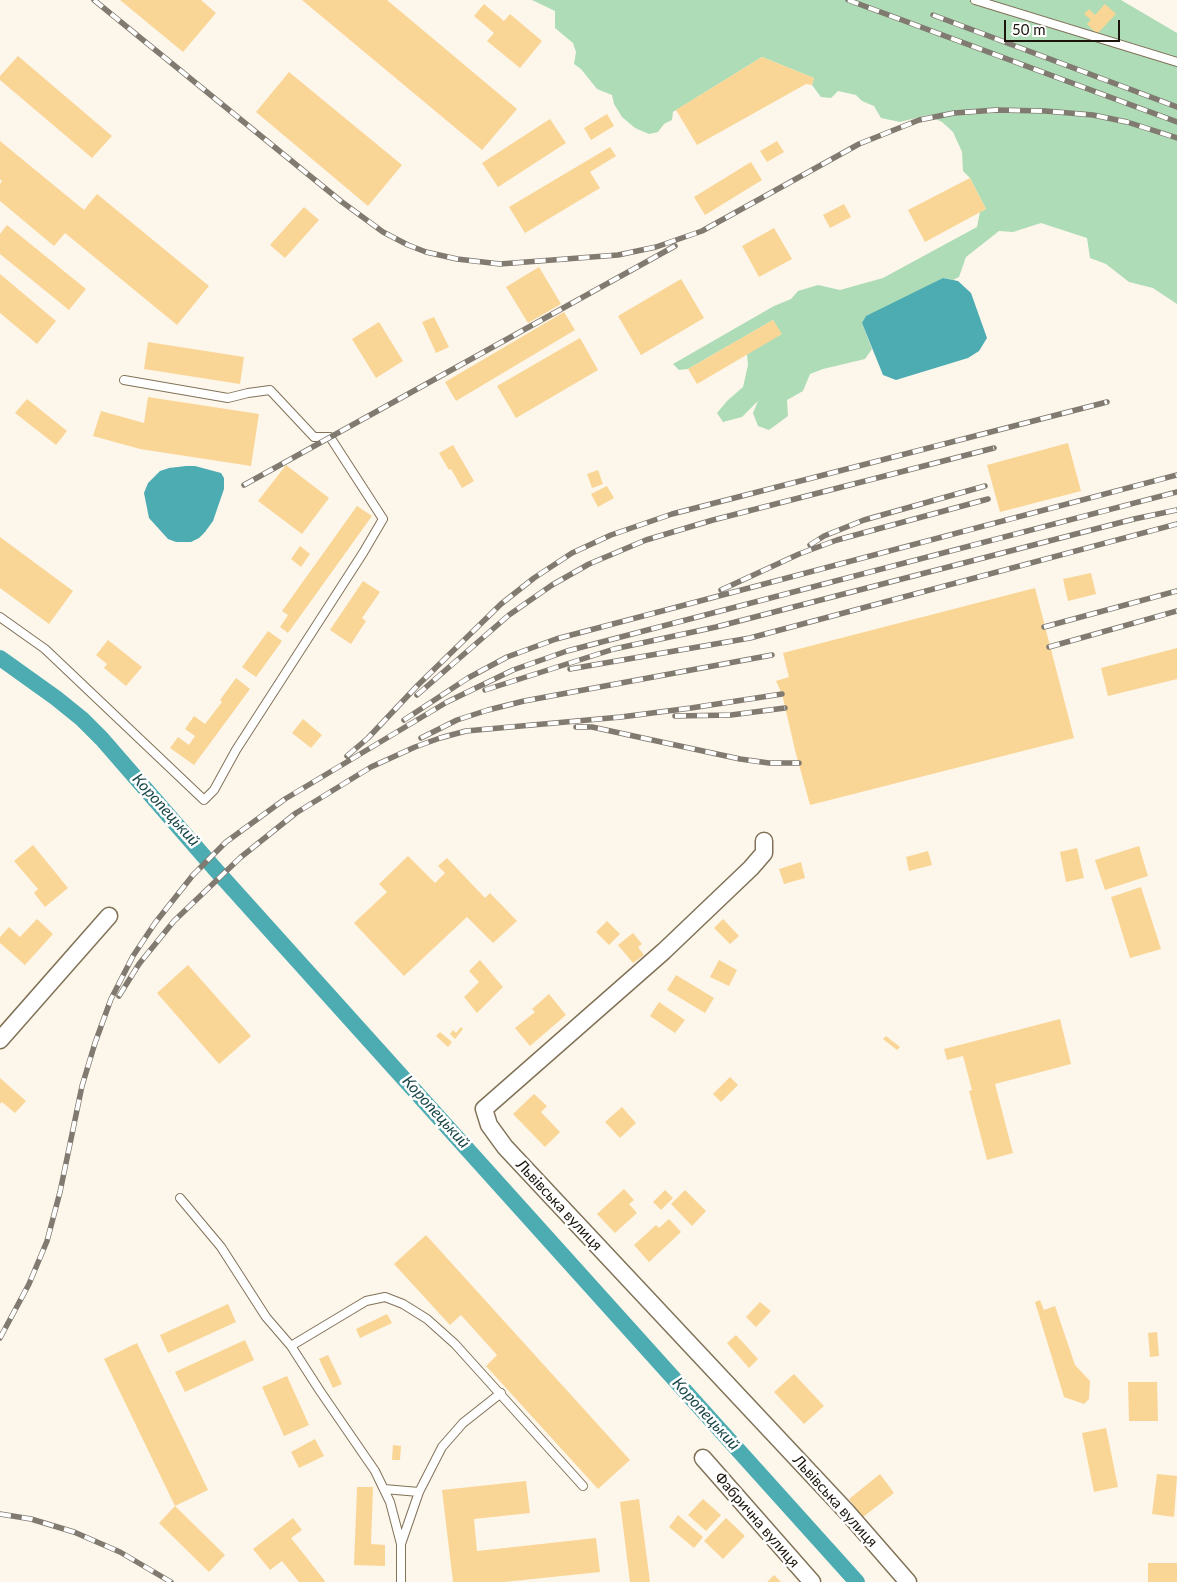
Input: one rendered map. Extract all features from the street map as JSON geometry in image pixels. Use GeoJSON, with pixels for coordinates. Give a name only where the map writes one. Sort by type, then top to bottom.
{"type":"FeatureCollection","features":[{"type":"Feature","properties":{"kind":"street","name":"Львівська вулиця"},"geometry":{"type":"LineString","coordinates":[[764,841],[764,852],[751,868],[664,951],[484,1109],[489,1125],[505,1147],[847,1512],[908,1582]]}},
{"type":"Feature","properties":{"kind":"street"},"geometry":{"type":"LineString","coordinates":[[0,1040],[109,916]]}},
{"type":"Feature","properties":{"kind":"street","name":"Фабрична вулиця"},"geometry":{"type":"LineString","coordinates":[[703,1458],[812,1582]]}},
{"type":"Feature","properties":{"kind":"lane"},"geometry":{"type":"LineString","coordinates":[[975,0],[1177,62]]}},
{"type":"Feature","properties":{"kind":"lane"},"geometry":{"type":"LineString","coordinates":[[0,617],[45,649],[204,800],[214,790],[236,750],[378,528],[382,519],[330,438],[314,437],[270,390],[228,398],[124,380]]}},
{"type":"Feature","properties":{"kind":"lane"},"geometry":{"type":"LineString","coordinates":[[180,1198],[221,1248],[266,1316],[291,1346],[371,1465],[390,1502],[401,1544],[401,1582]]}},
{"type":"Feature","properties":{"kind":"lane"},"geometry":{"type":"LineString","coordinates":[[291,1346],[366,1301],[385,1297],[403,1304],[427,1319],[455,1344],[501,1393],[582,1486]]}},
{"type":"Feature","properties":{"kind":"lane"},"geometry":{"type":"LineString","coordinates":[[401,1544],[419,1492],[442,1447],[463,1423],[501,1393]]}},
{"type":"Feature","properties":{"kind":"lane"},"geometry":{"type":"LineString","coordinates":[[384,1489],[419,1492]]}},
{"type":"Feature","properties":{"kind":"green space"},"geometry":{"type":"Polygon","coordinates":[[[532,0],[1121,0],[1177,33],[1177,304],[1153,288],[1129,282],[1106,264],[1090,258],[1087,238],[1041,223],[1013,232],[999,231],[966,257],[959,277],[953,280],[943,278],[862,323],[872,349],[865,359],[810,374],[803,391],[787,400],[788,416],[769,430],[758,426],[753,413],[758,401],[742,417],[723,422],[717,413],[743,387],[748,365],[747,354],[781,334],[773,320],[688,369],[679,370],[673,364],[774,306],[791,299],[798,291],[818,285],[840,290],[883,278],[977,227],[980,212],[986,209],[970,178],[963,171],[962,152],[953,132],[942,122],[928,115],[900,122],[881,118],[874,106],[862,101],[856,95],[838,91],[831,98],[821,97],[812,85],[814,78],[762,57],[673,112],[672,120],[664,124],[658,132],[649,134],[635,128],[622,117],[614,104],[612,95],[597,89],[581,69],[574,64],[576,52],[573,43],[555,28],[555,11],[532,0]]]}},
{"type":"Feature","properties":{"kind":"water"},"geometry":{"type":"Polygon","coordinates":[[[943,278],[958,281],[971,293],[987,338],[979,351],[968,358],[896,380],[883,375],[862,323],[866,316],[943,278]]]}},
{"type":"Feature","properties":{"kind":"water"},"geometry":{"type":"Polygon","coordinates":[[[195,466],[221,473],[224,478],[224,489],[213,521],[205,532],[191,542],[176,542],[168,539],[149,518],[144,493],[148,483],[160,471],[195,466]]]}},
{"type":"Feature","properties":{"kind":"building"},"geometry":{"type":"Polygon","coordinates":[[[120,0],[201,0],[216,13],[183,52],[120,0]]]}},
{"type":"Feature","properties":{"kind":"building"},"geometry":{"type":"Polygon","coordinates":[[[302,0],[387,0],[517,109],[482,150],[302,0]]]}},
{"type":"Feature","properties":{"kind":"building"},"geometry":{"type":"Polygon","coordinates":[[[484,4],[504,21],[510,14],[542,41],[520,68],[487,41],[494,33],[474,16],[484,4]]]}},
{"type":"Feature","properties":{"kind":"building"},"geometry":{"type":"Polygon","coordinates":[[[1105,4],[1116,14],[1097,34],[1087,24],[1091,20],[1084,14],[1089,9],[1095,15],[1105,4]]]}},
{"type":"Feature","properties":{"kind":"building"},"geometry":{"type":"Polygon","coordinates":[[[18,56],[112,136],[92,158],[0,80],[0,76],[18,56]]]}},
{"type":"Feature","properties":{"kind":"building"},"geometry":{"type":"Polygon","coordinates":[[[762,57],[814,78],[812,85],[806,84],[697,145],[676,110],[762,57]]]}},
{"type":"Feature","properties":{"kind":"building"},"geometry":{"type":"Polygon","coordinates":[[[289,72],[402,165],[368,206],[256,112],[289,72]]]}},
{"type":"Feature","properties":{"kind":"building"},"geometry":{"type":"Polygon","coordinates":[[[607,114],[614,126],[591,140],[584,128],[607,114]]]}},
{"type":"Feature","properties":{"kind":"building"},"geometry":{"type":"Polygon","coordinates":[[[550,119],[566,143],[498,187],[482,163],[550,119]]]}},
{"type":"Feature","properties":{"kind":"building"},"geometry":{"type":"Polygon","coordinates":[[[0,141],[84,210],[97,194],[209,286],[177,325],[65,233],[54,246],[0,201],[0,184],[2,181],[0,179],[0,141]]]}},
{"type":"Feature","properties":{"kind":"building"},"geometry":{"type":"Polygon","coordinates":[[[777,141],[784,152],[767,162],[760,151],[777,141]]]}},
{"type":"Feature","properties":{"kind":"building"},"geometry":{"type":"Polygon","coordinates":[[[610,147],[616,156],[590,172],[600,188],[525,233],[509,207],[610,147]]]}},
{"type":"Feature","properties":{"kind":"building"},"geometry":{"type":"Polygon","coordinates":[[[751,162],[762,180],[705,215],[694,197],[751,162]]]}},
{"type":"Feature","properties":{"kind":"building"},"geometry":{"type":"Polygon","coordinates":[[[970,178],[986,209],[925,242],[908,210],[970,178]]]}},
{"type":"Feature","properties":{"kind":"building"},"geometry":{"type":"Polygon","coordinates":[[[844,204],[851,217],[830,228],[823,215],[844,204]]]}},
{"type":"Feature","properties":{"kind":"building"},"geometry":{"type":"Polygon","coordinates":[[[304,207],[319,220],[285,258],[270,245],[304,207]]]}},
{"type":"Feature","properties":{"kind":"building"},"geometry":{"type":"Polygon","coordinates":[[[7,225],[86,289],[69,310],[0,254],[0,234],[7,225]]]}},
{"type":"Feature","properties":{"kind":"building"},"geometry":{"type":"Polygon","coordinates":[[[774,228],[792,259],[759,277],[742,246],[774,228]]]}},
{"type":"Feature","properties":{"kind":"building"},"geometry":{"type":"Polygon","coordinates":[[[539,267],[561,304],[528,323],[506,287],[539,267]]]}},
{"type":"Feature","properties":{"kind":"building"},"geometry":{"type":"Polygon","coordinates":[[[0,274],[56,321],[37,344],[0,313],[0,274]]]}},
{"type":"Feature","properties":{"kind":"building"},"geometry":{"type":"Polygon","coordinates":[[[681,279],[704,318],[641,355],[618,316],[681,279]]]}},
{"type":"Feature","properties":{"kind":"building"},"geometry":{"type":"Polygon","coordinates":[[[564,312],[575,330],[456,401],[445,382],[564,312]]]}},
{"type":"Feature","properties":{"kind":"building"},"geometry":{"type":"Polygon","coordinates":[[[434,317],[449,347],[436,353],[422,322],[434,317]]]}},
{"type":"Feature","properties":{"kind":"building"},"geometry":{"type":"Polygon","coordinates":[[[773,320],[782,334],[697,384],[688,369],[773,320]]]}},
{"type":"Feature","properties":{"kind":"building"},"geometry":{"type":"Polygon","coordinates":[[[379,322],[403,361],[376,378],[352,339],[379,322]]]}},
{"type":"Feature","properties":{"kind":"building"},"geometry":{"type":"Polygon","coordinates":[[[580,338],[598,370],[516,418],[497,386],[580,338]]]}},
{"type":"Feature","properties":{"kind":"building"},"geometry":{"type":"Polygon","coordinates":[[[148,342],[244,357],[240,384],[144,369],[148,342]]]}},
{"type":"Feature","properties":{"kind":"building"},"geometry":{"type":"Polygon","coordinates":[[[148,397],[259,414],[251,466],[140,449],[93,436],[101,411],[144,423],[148,397]]]}},
{"type":"Feature","properties":{"kind":"building"},"geometry":{"type":"Polygon","coordinates":[[[27,399],[67,431],[56,445],[15,413],[27,399]]]}},
{"type":"Feature","properties":{"kind":"building"},"geometry":{"type":"Polygon","coordinates":[[[1068,443],[1081,491],[1000,512],[987,465],[1068,443]]]}},
{"type":"Feature","properties":{"kind":"building"},"geometry":{"type":"Polygon","coordinates":[[[453,445],[474,481],[462,488],[439,453],[453,445]]]}},
{"type":"Feature","properties":{"kind":"building"},"geometry":{"type":"Polygon","coordinates":[[[286,465],[329,498],[302,534],[258,501],[286,465]]]}},
{"type":"Feature","properties":{"kind":"building"},"geometry":{"type":"Polygon","coordinates":[[[598,470],[603,484],[592,488],[587,474],[598,470]]]}},
{"type":"Feature","properties":{"kind":"building"},"geometry":{"type":"Polygon","coordinates":[[[607,486],[614,498],[598,507],[591,494],[607,486]]]}},
{"type":"Feature","properties":{"kind":"building"},"geometry":{"type":"Polygon","coordinates":[[[357,506],[372,516],[288,633],[280,627],[288,615],[282,611],[357,506]]]}},
{"type":"Feature","properties":{"kind":"building"},"geometry":{"type":"Polygon","coordinates":[[[0,537],[73,591],[49,624],[0,588],[0,537]]]}},
{"type":"Feature","properties":{"kind":"building"},"geometry":{"type":"Polygon","coordinates":[[[300,546],[310,554],[301,567],[291,559],[300,546]]]}},
{"type":"Feature","properties":{"kind":"building"},"geometry":{"type":"Polygon","coordinates":[[[1091,573],[1096,594],[1068,601],[1063,579],[1091,573]]]}},
{"type":"Feature","properties":{"kind":"building"},"geometry":{"type":"Polygon","coordinates":[[[363,581],[380,592],[362,618],[366,621],[351,644],[330,630],[363,581]]]}},
{"type":"Feature","properties":{"kind":"building"},"geometry":{"type":"Polygon","coordinates":[[[1035,588],[1074,738],[810,805],[782,694],[776,681],[789,677],[783,653],[1035,588]]]}},
{"type":"Feature","properties":{"kind":"building"},"geometry":{"type":"Polygon","coordinates":[[[268,631],[282,641],[256,677],[242,667],[268,631]]]}},
{"type":"Feature","properties":{"kind":"building"},"geometry":{"type":"Polygon","coordinates":[[[108,640],[142,667],[126,686],[104,668],[107,664],[96,655],[108,640]]]}},
{"type":"Feature","properties":{"kind":"building"},"geometry":{"type":"Polygon","coordinates":[[[1177,648],[1177,679],[1108,696],[1101,668],[1177,648]]]}},
{"type":"Feature","properties":{"kind":"building"},"geometry":{"type":"Polygon","coordinates":[[[236,678],[250,689],[194,765],[170,748],[178,737],[189,745],[195,736],[185,729],[194,716],[205,724],[222,702],[220,700],[236,678]]]}},
{"type":"Feature","properties":{"kind":"building"},"geometry":{"type":"Polygon","coordinates":[[[303,719],[322,735],[311,748],[292,733],[303,719]]]}},
{"type":"Feature","properties":{"kind":"building"},"geometry":{"type":"Polygon","coordinates":[[[33,845],[68,888],[45,907],[34,893],[38,889],[14,861],[33,845]]]}},
{"type":"Feature","properties":{"kind":"building"},"geometry":{"type":"Polygon","coordinates":[[[1139,846],[1148,876],[1105,890],[1095,860],[1139,846]]]}},
{"type":"Feature","properties":{"kind":"building"},"geometry":{"type":"Polygon","coordinates":[[[1077,848],[1084,878],[1066,882],[1060,852],[1077,848]]]}},
{"type":"Feature","properties":{"kind":"building"},"geometry":{"type":"Polygon","coordinates":[[[928,851],[932,865],[909,871],[906,857],[928,851]]]}},
{"type":"Feature","properties":{"kind":"building"},"geometry":{"type":"Polygon","coordinates":[[[408,856],[435,883],[445,873],[438,866],[447,858],[485,898],[490,893],[517,921],[493,943],[467,917],[404,976],[354,923],[387,892],[379,884],[408,856]]]}},
{"type":"Feature","properties":{"kind":"building"},"geometry":{"type":"Polygon","coordinates":[[[801,862],[805,878],[784,884],[779,869],[801,862]]]}},
{"type":"Feature","properties":{"kind":"building"},"geometry":{"type":"Polygon","coordinates":[[[1141,887],[1161,949],[1130,958],[1111,897],[1141,887]]]}},
{"type":"Feature","properties":{"kind":"building"},"geometry":{"type":"Polygon","coordinates":[[[37,919],[53,934],[25,965],[0,943],[0,937],[9,927],[20,937],[37,919]]]}},
{"type":"Feature","properties":{"kind":"building"},"geometry":{"type":"Polygon","coordinates":[[[723,919],[739,936],[730,944],[714,928],[723,919]]]}},
{"type":"Feature","properties":{"kind":"building"},"geometry":{"type":"Polygon","coordinates":[[[607,921],[620,934],[609,945],[596,932],[607,921]]]}},
{"type":"Feature","properties":{"kind":"building"},"geometry":{"type":"Polygon","coordinates":[[[633,933],[642,944],[638,947],[644,955],[633,963],[618,945],[633,933]]]}},
{"type":"Feature","properties":{"kind":"building"},"geometry":{"type":"Polygon","coordinates":[[[480,960],[503,987],[477,1013],[464,997],[479,982],[469,971],[480,960]]]}},
{"type":"Feature","properties":{"kind":"building"},"geometry":{"type":"Polygon","coordinates":[[[719,960],[737,970],[729,986],[710,977],[719,960]]]}},
{"type":"Feature","properties":{"kind":"building"},"geometry":{"type":"Polygon","coordinates":[[[188,965],[251,1036],[219,1064],[157,993],[188,965]]]}},
{"type":"Feature","properties":{"kind":"building"},"geometry":{"type":"Polygon","coordinates":[[[676,975],[714,998],[705,1013],[667,990],[676,975]]]}},
{"type":"Feature","properties":{"kind":"building"},"geometry":{"type":"Polygon","coordinates":[[[549,994],[566,1015],[530,1046],[515,1028],[535,1012],[532,1009],[549,994]]]}},
{"type":"Feature","properties":{"kind":"building"},"geometry":{"type":"Polygon","coordinates":[[[659,1002],[685,1020],[675,1033],[650,1016],[659,1002]]]}},
{"type":"Feature","properties":{"kind":"building"},"geometry":{"type":"Polygon","coordinates":[[[1060,1019],[1071,1064],[995,1084],[1013,1153],[987,1160],[969,1091],[972,1090],[963,1056],[947,1060],[944,1049],[1060,1019]]]}},
{"type":"Feature","properties":{"kind":"building"},"geometry":{"type":"Polygon","coordinates":[[[461,1027],[463,1029],[455,1039],[450,1034],[453,1030],[456,1033],[461,1027]]]}},
{"type":"Feature","properties":{"kind":"building"},"geometry":{"type":"Polygon","coordinates":[[[440,1032],[452,1042],[448,1047],[436,1036],[440,1032]]]}},
{"type":"Feature","properties":{"kind":"building"},"geometry":{"type":"Polygon","coordinates":[[[886,1036],[900,1047],[897,1050],[883,1039],[886,1036]]]}},
{"type":"Feature","properties":{"kind":"building"},"geometry":{"type":"Polygon","coordinates":[[[730,1077],[738,1085],[721,1102],[713,1094],[730,1077]]]}},
{"type":"Feature","properties":{"kind":"building"},"geometry":{"type":"Polygon","coordinates":[[[0,1078],[26,1101],[15,1113],[2,1102],[0,1104],[0,1078]]]}},
{"type":"Feature","properties":{"kind":"building"},"geometry":{"type":"Polygon","coordinates":[[[534,1094],[547,1106],[541,1112],[560,1132],[545,1147],[513,1114],[534,1094]]]}},
{"type":"Feature","properties":{"kind":"building"},"geometry":{"type":"Polygon","coordinates":[[[622,1107],[636,1123],[620,1138],[605,1122],[622,1107]]]}},
{"type":"Feature","properties":{"kind":"building"},"geometry":{"type":"Polygon","coordinates":[[[624,1189],[634,1200],[629,1204],[637,1213],[615,1233],[597,1214],[624,1189]]]}},
{"type":"Feature","properties":{"kind":"building"},"geometry":{"type":"Polygon","coordinates":[[[665,1190],[673,1198],[661,1210],[653,1202],[665,1190]]]}},
{"type":"Feature","properties":{"kind":"building"},"geometry":{"type":"Polygon","coordinates":[[[685,1190],[706,1211],[692,1226],[671,1204],[685,1190]]]}},
{"type":"Feature","properties":{"kind":"building"},"geometry":{"type":"Polygon","coordinates":[[[669,1219],[681,1232],[649,1262],[634,1245],[656,1225],[659,1228],[669,1219]]]}},
{"type":"Feature","properties":{"kind":"building"},"geometry":{"type":"Polygon","coordinates":[[[426,1235],[630,1460],[598,1489],[486,1366],[497,1355],[461,1315],[450,1325],[394,1264],[426,1235]]]}},
{"type":"Feature","properties":{"kind":"building"},"geometry":{"type":"Polygon","coordinates":[[[1040,1300],[1044,1310],[1055,1306],[1075,1365],[1090,1381],[1089,1399],[1084,1404],[1064,1397],[1035,1302],[1040,1300]]]}},
{"type":"Feature","properties":{"kind":"building"},"geometry":{"type":"Polygon","coordinates":[[[760,1302],[771,1311],[756,1327],[746,1317],[760,1302]]]}},
{"type":"Feature","properties":{"kind":"building"},"geometry":{"type":"Polygon","coordinates":[[[228,1304],[236,1322],[168,1353],[160,1335],[228,1304]]]}},
{"type":"Feature","properties":{"kind":"building"},"geometry":{"type":"Polygon","coordinates":[[[387,1314],[392,1323],[360,1338],[356,1329],[387,1314]]]}},
{"type":"Feature","properties":{"kind":"building"},"geometry":{"type":"Polygon","coordinates":[[[1157,1332],[1159,1356],[1150,1357],[1148,1333],[1157,1332]]]}},
{"type":"Feature","properties":{"kind":"building"},"geometry":{"type":"Polygon","coordinates":[[[736,1335],[758,1359],[749,1368],[727,1343],[736,1335]]]}},
{"type":"Feature","properties":{"kind":"building"},"geometry":{"type":"Polygon","coordinates":[[[245,1340],[254,1360],[185,1392],[175,1372],[245,1340]]]}},
{"type":"Feature","properties":{"kind":"building"},"geometry":{"type":"Polygon","coordinates":[[[137,1343],[208,1490],[175,1506],[104,1359],[137,1343]]]}},
{"type":"Feature","properties":{"kind":"building"},"geometry":{"type":"Polygon","coordinates":[[[328,1355],[342,1384],[333,1388],[319,1359],[328,1355]]]}},
{"type":"Feature","properties":{"kind":"building"},"geometry":{"type":"Polygon","coordinates":[[[794,1374],[824,1406],[804,1424],[774,1392],[794,1374]]]}},
{"type":"Feature","properties":{"kind":"building"},"geometry":{"type":"Polygon","coordinates":[[[287,1376],[309,1425],[284,1436],[262,1387],[287,1376]]]}},
{"type":"Feature","properties":{"kind":"building"},"geometry":{"type":"Polygon","coordinates":[[[1128,1382],[1157,1382],[1158,1421],[1129,1421],[1128,1382]]]}},
{"type":"Feature","properties":{"kind":"building"},"geometry":{"type":"Polygon","coordinates":[[[1106,1428],[1118,1487],[1094,1492],[1082,1433],[1106,1428]]]}},
{"type":"Feature","properties":{"kind":"building"},"geometry":{"type":"Polygon","coordinates":[[[315,1439],[324,1456],[299,1468],[291,1452],[315,1439]]]}},
{"type":"Feature","properties":{"kind":"building"},"geometry":{"type":"Polygon","coordinates":[[[393,1445],[401,1446],[400,1460],[392,1460],[393,1445]]]}},
{"type":"Feature","properties":{"kind":"building"},"geometry":{"type":"Polygon","coordinates":[[[880,1474],[894,1493],[863,1517],[849,1499],[880,1474]]]}},
{"type":"Feature","properties":{"kind":"building"},"geometry":{"type":"Polygon","coordinates":[[[1157,1474],[1177,1476],[1174,1517],[1152,1514],[1157,1474]]]}},
{"type":"Feature","properties":{"kind":"building"},"geometry":{"type":"Polygon","coordinates":[[[526,1481],[530,1513],[474,1519],[477,1551],[596,1538],[600,1572],[504,1582],[453,1582],[442,1490],[526,1481]]]}},
{"type":"Feature","properties":{"kind":"building"},"geometry":{"type":"Polygon","coordinates":[[[357,1487],[373,1487],[371,1544],[385,1545],[385,1566],[354,1565],[357,1487]]]}},
{"type":"Feature","properties":{"kind":"building"},"geometry":{"type":"Polygon","coordinates":[[[639,1499],[650,1582],[630,1582],[620,1502],[639,1499]]]}},
{"type":"Feature","properties":{"kind":"building"},"geometry":{"type":"Polygon","coordinates":[[[703,1499],[721,1515],[706,1531],[688,1515],[703,1499]]]}},
{"type":"Feature","properties":{"kind":"building"},"geometry":{"type":"Polygon","coordinates":[[[175,1506],[225,1555],[209,1572],[159,1523],[175,1506]]]}},
{"type":"Feature","properties":{"kind":"building"},"geometry":{"type":"Polygon","coordinates":[[[678,1515],[703,1537],[694,1548],[669,1527],[678,1515]]]}},
{"type":"Feature","properties":{"kind":"building"},"geometry":{"type":"Polygon","coordinates":[[[293,1518],[302,1530],[291,1538],[324,1582],[299,1582],[282,1561],[270,1570],[253,1549],[293,1518]]]}},
{"type":"Feature","properties":{"kind":"building"},"geometry":{"type":"Polygon","coordinates":[[[726,1518],[745,1536],[723,1559],[704,1541],[726,1518]]]}},
{"type":"Feature","properties":{"kind":"building"},"geometry":{"type":"Polygon","coordinates":[[[1148,1563],[1177,1563],[1177,1582],[1148,1582],[1148,1563]]]}},
{"type":"Feature","properties":{"kind":"building"},"geometry":{"type":"Polygon","coordinates":[[[774,1575],[781,1582],[767,1582],[774,1575]]]}},
{"type":"Feature","properties":{"kind":"waterway","name":"Коропецький"},"geometry":{"type":"LineString","coordinates":[[0,658],[56,698],[82,719],[102,739],[215,869],[857,1582]]}},
{"type":"Feature","properties":{"kind":"railway"},"geometry":{"type":"LineString","coordinates":[[94,0],[342,202],[383,232],[426,252],[457,259],[500,264],[618,255],[656,247],[702,231],[859,144],[919,120],[954,113],[996,110],[1045,111],[1093,115],[1127,122],[1177,138]]}},
{"type":"Feature","properties":{"kind":"railway"},"geometry":{"type":"LineString","coordinates":[[848,0],[1177,122]]}},
{"type":"Feature","properties":{"kind":"railway"},"geometry":{"type":"LineString","coordinates":[[933,15],[1177,107]]}},
{"type":"Feature","properties":{"kind":"railway"},"geometry":{"type":"LineString","coordinates":[[244,485],[675,246]]}},
{"type":"Feature","properties":{"kind":"railway"},"geometry":{"type":"LineString","coordinates":[[347,756],[368,738],[418,685],[501,604],[534,578],[572,553],[611,535],[672,514],[1107,402]]}},
{"type":"Feature","properties":{"kind":"railway"},"geometry":{"type":"LineString","coordinates":[[417,695],[509,615],[552,585],[589,564],[646,540],[713,520],[994,448]]}},
{"type":"Feature","properties":{"kind":"railway"},"geometry":{"type":"LineString","coordinates":[[404,720],[468,678],[507,657],[556,639],[1177,475]]}},
{"type":"Feature","properties":{"kind":"railway"},"geometry":{"type":"LineString","coordinates":[[810,545],[824,536],[864,520],[985,486]]}},
{"type":"Feature","properties":{"kind":"railway"},"geometry":{"type":"LineString","coordinates":[[0,1338],[29,1284],[47,1241],[60,1192],[82,1086],[111,999],[133,956],[155,923],[193,875],[226,842],[285,799],[447,702],[513,670],[567,651],[1177,492]]}},
{"type":"Feature","properties":{"kind":"railway"},"geometry":{"type":"LineString","coordinates":[[721,590],[799,554],[837,540],[988,499]]}},
{"type":"Feature","properties":{"kind":"railway"},"geometry":{"type":"LineString","coordinates":[[485,690],[614,649],[716,627],[1134,519],[1177,510]]}},
{"type":"Feature","properties":{"kind":"railway"},"geometry":{"type":"LineString","coordinates":[[570,669],[750,638],[1177,524]]}},
{"type":"Feature","properties":{"kind":"railway"},"geometry":{"type":"LineString","coordinates":[[1044,627],[1177,591]]}},
{"type":"Feature","properties":{"kind":"railway"},"geometry":{"type":"LineString","coordinates":[[1049,647],[1177,611]]}},
{"type":"Feature","properties":{"kind":"railway"},"geometry":{"type":"LineString","coordinates":[[421,738],[457,720],[524,701],[772,655]]}},
{"type":"Feature","properties":{"kind":"railway"},"geometry":{"type":"LineString","coordinates":[[119,996],[139,964],[174,921],[241,857],[296,813],[371,767],[415,747],[466,731],[621,717],[782,694]]}},
{"type":"Feature","properties":{"kind":"railway"},"geometry":{"type":"LineString","coordinates":[[675,716],[731,715],[785,708]]}},
{"type":"Feature","properties":{"kind":"railway"},"geometry":{"type":"LineString","coordinates":[[576,727],[592,727],[740,759],[769,763],[799,763]]}},
{"type":"Feature","properties":{"kind":"railway"},"geometry":{"type":"LineString","coordinates":[[0,1514],[31,1519],[74,1532],[120,1552],[171,1582]]}}]}
